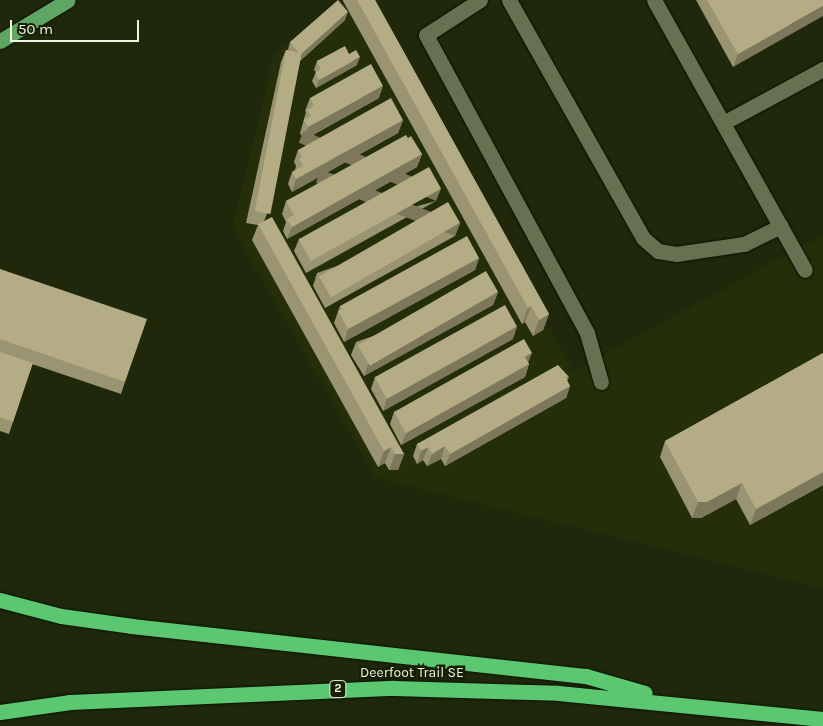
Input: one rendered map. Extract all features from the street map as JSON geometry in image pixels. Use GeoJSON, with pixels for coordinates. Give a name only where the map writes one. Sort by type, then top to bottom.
{"type":"FeatureCollection","features":[{"type":"Feature","properties":{"kind":"highway"},"geometry":{"type":"LineString","coordinates":[[0,600],[61,616],[132,626],[586,676],[678,702]]}},
{"type":"Feature","properties":{"kind":"highway","name":"Deerfoot Trail SE"},"geometry":{"type":"LineString","coordinates":[[0,712],[70,702],[394,688],[499,690],[678,702],[823,719]]}},
{"type":"Feature","properties":{"kind":"main road"},"geometry":{"type":"LineString","coordinates":[[0,41],[68,0]]}},
{"type":"Feature","properties":{"kind":"lane"},"geometry":{"type":"LineString","coordinates":[[480,0],[426,35],[587,333],[601,382]]}},
{"type":"Feature","properties":{"kind":"lane"},"geometry":{"type":"LineString","coordinates":[[510,0],[643,238],[658,251],[676,254],[744,244],[781,226]]}},
{"type":"Feature","properties":{"kind":"lane"},"geometry":{"type":"LineString","coordinates":[[654,0],[805,270]]}},
{"type":"Feature","properties":{"kind":"lane"},"geometry":{"type":"LineString","coordinates":[[723,123],[823,70]]}},
{"type":"Feature","properties":{"kind":"shaded area"},"geometry":{"type":"Polygon","coordinates":[[[343,0],[367,0],[573,371],[823,235],[823,589],[376,478],[232,228],[274,55],[343,0]]]}},
{"type":"Feature","properties":{"kind":"building"},"geometry":{"type":"Polygon","coordinates":[[[338,0],[348,12],[301,54],[299,53],[290,42],[338,0]]]}},
{"type":"Feature","properties":{"kind":"building"},"geometry":{"type":"Polygon","coordinates":[[[357,0],[375,0],[549,314],[539,320],[531,306],[528,308],[357,0]]]}},
{"type":"Feature","properties":{"kind":"building"},"geometry":{"type":"Polygon","coordinates":[[[707,0],[823,0],[823,6],[738,54],[707,0]]]}},
{"type":"Feature","properties":{"kind":"building"},"geometry":{"type":"Polygon","coordinates":[[[345,46],[349,54],[356,50],[360,57],[319,80],[315,73],[321,69],[317,61],[345,46]]]}},
{"type":"Feature","properties":{"kind":"building"},"geometry":{"type":"Polygon","coordinates":[[[286,50],[302,53],[270,214],[255,211],[286,50]]]}},
{"type":"Feature","properties":{"kind":"building"},"geometry":{"type":"Polygon","coordinates":[[[371,64],[383,86],[308,127],[304,120],[311,116],[307,110],[314,106],[310,98],[371,64]]]}},
{"type":"Feature","properties":{"kind":"building"},"geometry":{"type":"Polygon","coordinates":[[[391,98],[403,120],[296,179],[292,172],[303,166],[299,159],[302,157],[298,150],[391,98]]]}},
{"type":"Feature","properties":{"kind":"building"},"geometry":{"type":"Polygon","coordinates":[[[406,135],[408,138],[411,136],[422,154],[292,227],[287,219],[294,215],[286,201],[406,135]]]}},
{"type":"Feature","properties":{"kind":"building"},"geometry":{"type":"Polygon","coordinates":[[[429,167],[441,189],[311,261],[299,239],[429,167]]]}},
{"type":"Feature","properties":{"kind":"building"},"geometry":{"type":"Polygon","coordinates":[[[448,202],[460,223],[331,297],[319,276],[448,202]]]}},
{"type":"Feature","properties":{"kind":"building"},"geometry":{"type":"Polygon","coordinates":[[[272,217],[404,454],[395,454],[391,447],[384,451],[258,224],[272,217]]]}},
{"type":"Feature","properties":{"kind":"building"},"geometry":{"type":"Polygon","coordinates":[[[467,236],[479,258],[348,329],[338,311],[342,309],[340,306],[467,236]]]}},
{"type":"Feature","properties":{"kind":"building"},"geometry":{"type":"Polygon","coordinates":[[[0,269],[147,319],[125,382],[0,339],[0,269]]]}},
{"type":"Feature","properties":{"kind":"building"},"geometry":{"type":"Polygon","coordinates":[[[486,271],[498,292],[370,366],[358,345],[486,271]]]}},
{"type":"Feature","properties":{"kind":"building"},"geometry":{"type":"Polygon","coordinates":[[[505,305],[517,327],[387,399],[375,377],[505,305]]]}},
{"type":"Feature","properties":{"kind":"building"},"geometry":{"type":"Polygon","coordinates":[[[524,339],[532,353],[525,357],[529,364],[406,433],[394,412],[524,339]]]}},
{"type":"Feature","properties":{"kind":"building"},"geometry":{"type":"Polygon","coordinates":[[[0,352],[33,363],[13,422],[0,417],[0,352]]]}},
{"type":"Feature","properties":{"kind":"building"},"geometry":{"type":"Polygon","coordinates":[[[823,353],[823,472],[756,509],[742,483],[707,502],[698,502],[665,441],[823,353]]]}},
{"type":"Feature","properties":{"kind":"building"},"geometry":{"type":"Polygon","coordinates":[[[558,365],[569,377],[566,378],[570,386],[450,454],[445,446],[432,454],[428,447],[421,451],[417,444],[558,365]]]}}]}
